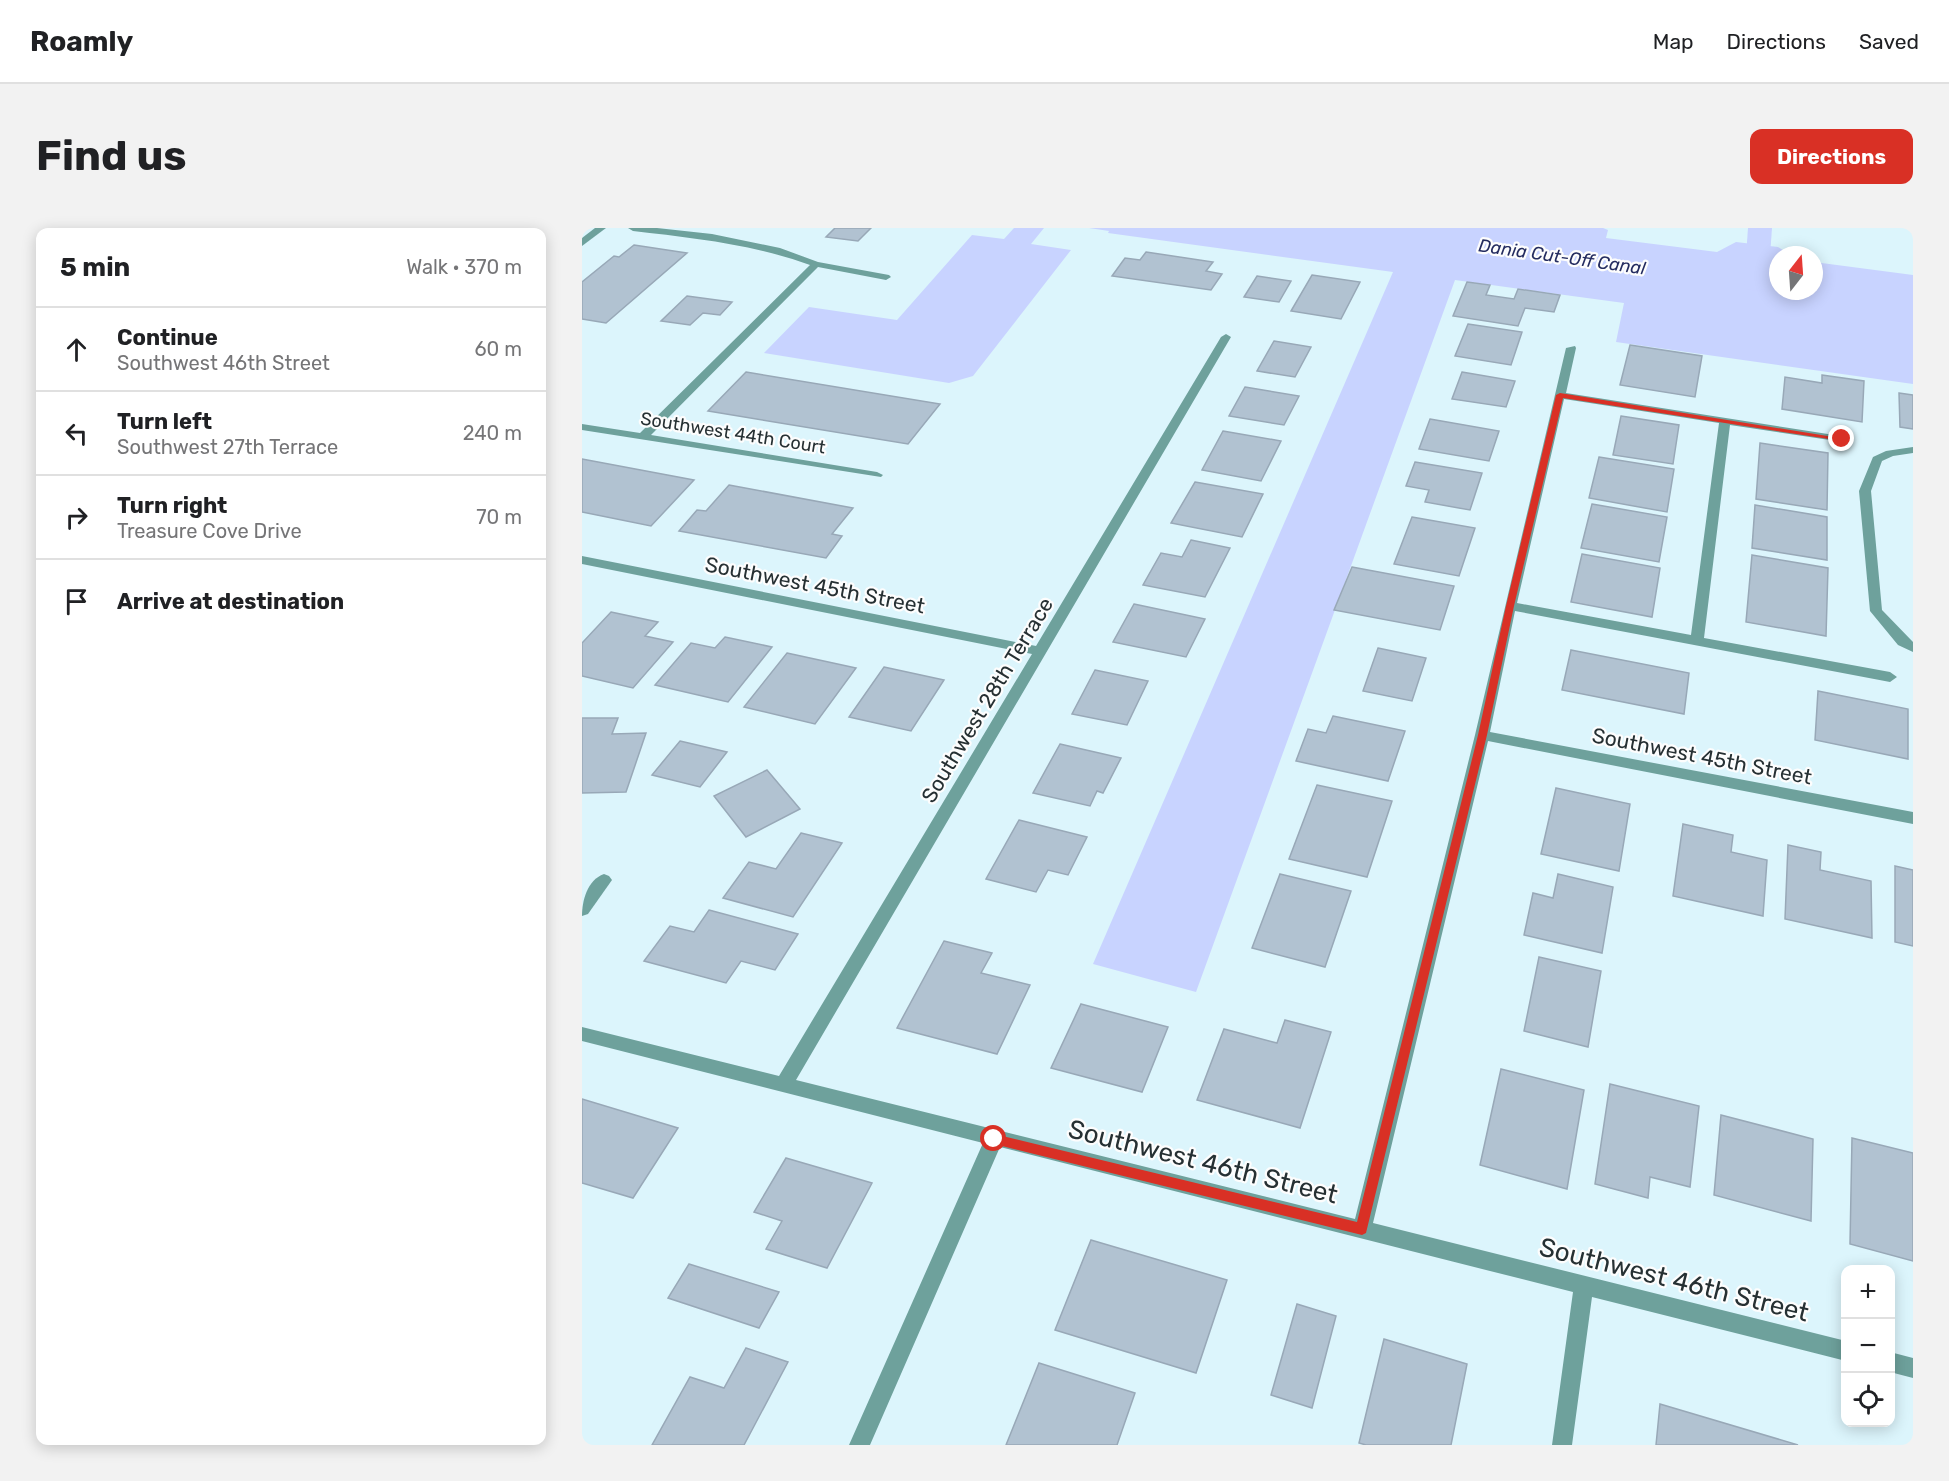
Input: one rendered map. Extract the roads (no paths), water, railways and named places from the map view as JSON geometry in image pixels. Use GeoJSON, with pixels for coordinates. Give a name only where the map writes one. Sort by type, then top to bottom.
{"type":"FeatureCollection","features":[{"type":"Feature","properties":{"kind":"street"},"geometry":{"type":"LineString","coordinates":[[582,243],[601,228]]}},
{"type":"Feature","properties":{"kind":"street"},"geometry":{"type":"LineString","coordinates":[[633,228],[712,237],[777,250],[816,264],[886,277]]}},
{"type":"Feature","properties":{"kind":"street"},"geometry":{"type":"LineString","coordinates":[[642,437],[816,264]]}},
{"type":"Feature","properties":{"kind":"street","name":"Southwest 28th Terrace"},"geometry":{"type":"LineString","coordinates":[[784,1084],[1226,337]]}},
{"type":"Feature","properties":{"kind":"street"},"geometry":{"type":"LineString","coordinates":[[1362,1229],[1482,735],[1571,348]]}},
{"type":"Feature","properties":{"kind":"street"},"geometry":{"type":"LineString","coordinates":[[1560,395],[1842,439]]}},
{"type":"Feature","properties":{"kind":"street"},"geometry":{"type":"LineString","coordinates":[[1697,641],[1725,420]]}},
{"type":"Feature","properties":{"kind":"street","name":"Southwest 44th Court"},"geometry":{"type":"LineString","coordinates":[[582,427],[878,475]]}},
{"type":"Feature","properties":{"kind":"street"},"geometry":{"type":"LineString","coordinates":[[1913,450],[1890,453],[1878,459],[1864,491],[1876,611],[1903,642],[1913,648]]}},
{"type":"Feature","properties":{"kind":"street","name":"Southwest 45th Street"},"geometry":{"type":"LineString","coordinates":[[582,560],[809,607],[1040,651]]}},
{"type":"Feature","properties":{"kind":"street"},"geometry":{"type":"LineString","coordinates":[[1510,606],[1890,677]]}},
{"type":"Feature","properties":{"kind":"street","name":"Southwest 45th Street"},"geometry":{"type":"LineString","coordinates":[[1482,735],[1913,818]]}},
{"type":"Feature","properties":{"kind":"street"},"geometry":{"type":"LineString","coordinates":[[582,910],[604,880]]}},
{"type":"Feature","properties":{"kind":"street","name":"Southwest 46th Street"},"geometry":{"type":"LineString","coordinates":[[582,1034],[1841,1350]]}},
{"type":"Feature","properties":{"kind":"street"},"geometry":{"type":"LineString","coordinates":[[860,1445],[994,1139]]}},
{"type":"Feature","properties":{"kind":"street"},"geometry":{"type":"LineString","coordinates":[[1562,1445],[1584,1285]]}},
{"type":"Feature","properties":{"kind":"street"},"geometry":{"type":"LineString","coordinates":[[1895,1363],[1913,1368]]}},
{"type":"Feature","properties":{"kind":"water"},"geometry":{"type":"Polygon","coordinates":[[[1014,228],[1044,228],[1031,244],[1071,250],[973,376],[949,383],[764,353],[809,307],[897,320],[972,235],[1004,239],[1014,228]]]}},
{"type":"Feature","properties":{"kind":"water","name":"Dania Cut-Off Canal"},"geometry":{"type":"Polygon","coordinates":[[[1089,228],[1603,228],[1608,230],[1606,238],[1717,252],[1736,242],[1770,246],[1769,300],[1823,300],[1823,263],[1913,275],[1913,384],[1616,342],[1624,303],[1455,280],[1196,992],[1093,964],[1393,272],[1108,233],[1109,231],[1089,228]]]}},
{"type":"Feature","properties":{"kind":"waterway"},"geometry":{"type":"LineString","coordinates":[[1756,284],[1760,228]]}}]}
